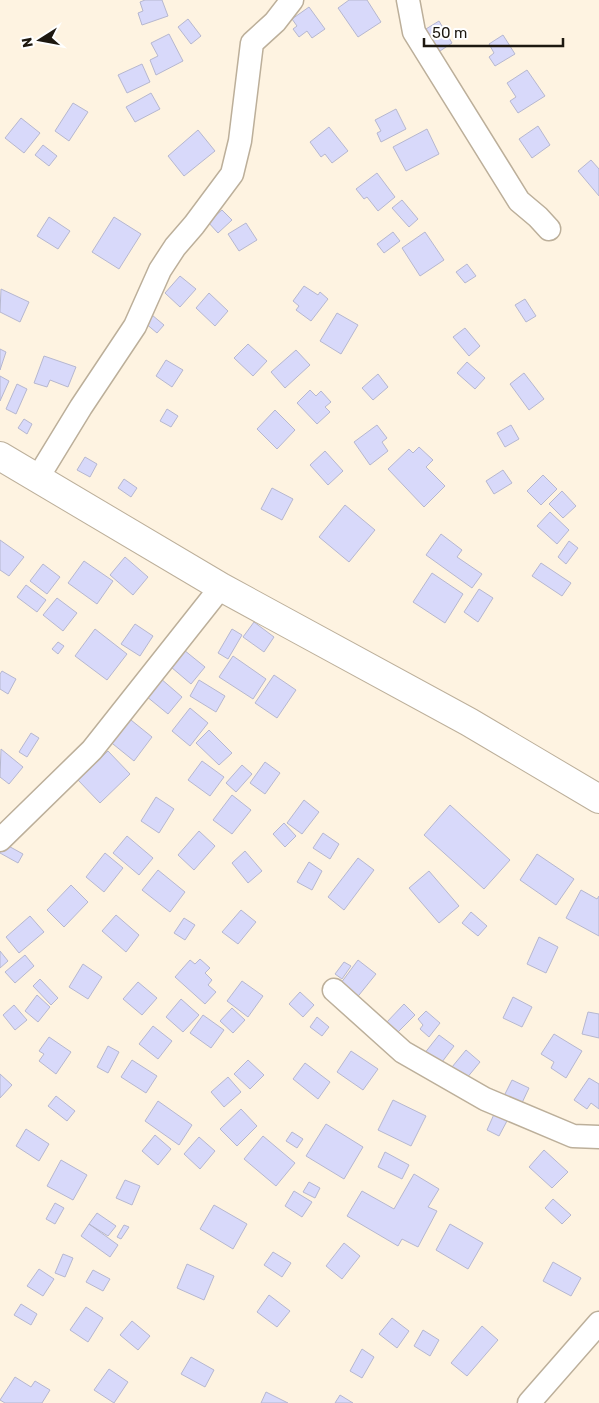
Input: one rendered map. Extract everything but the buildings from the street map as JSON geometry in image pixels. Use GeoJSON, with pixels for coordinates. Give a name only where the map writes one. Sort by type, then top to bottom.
{"type":"FeatureCollection","features":[{"type":"Feature","properties":{"kind":"main road"},"geometry":{"type":"LineString","coordinates":[[0,456],[221,587],[469,722],[599,799]]}},
{"type":"Feature","properties":{"kind":"street"},"geometry":{"type":"LineString","coordinates":[[37,479],[81,407],[135,326],[160,270],[175,247],[232,174],[240,141],[252,43],[275,22],[292,0]]}},
{"type":"Feature","properties":{"kind":"street"},"geometry":{"type":"LineString","coordinates":[[408,0],[414,32],[519,201],[538,217],[548,229]]}},
{"type":"Feature","properties":{"kind":"street"},"geometry":{"type":"LineString","coordinates":[[0,840],[92,750],[221,587]]}},
{"type":"Feature","properties":{"kind":"street"},"geometry":{"type":"LineString","coordinates":[[334,990],[403,1052],[485,1099],[573,1136],[599,1136]]}},
{"type":"Feature","properties":{"kind":"street"},"geometry":{"type":"LineString","coordinates":[[529,1403],[599,1323]]}}]}
